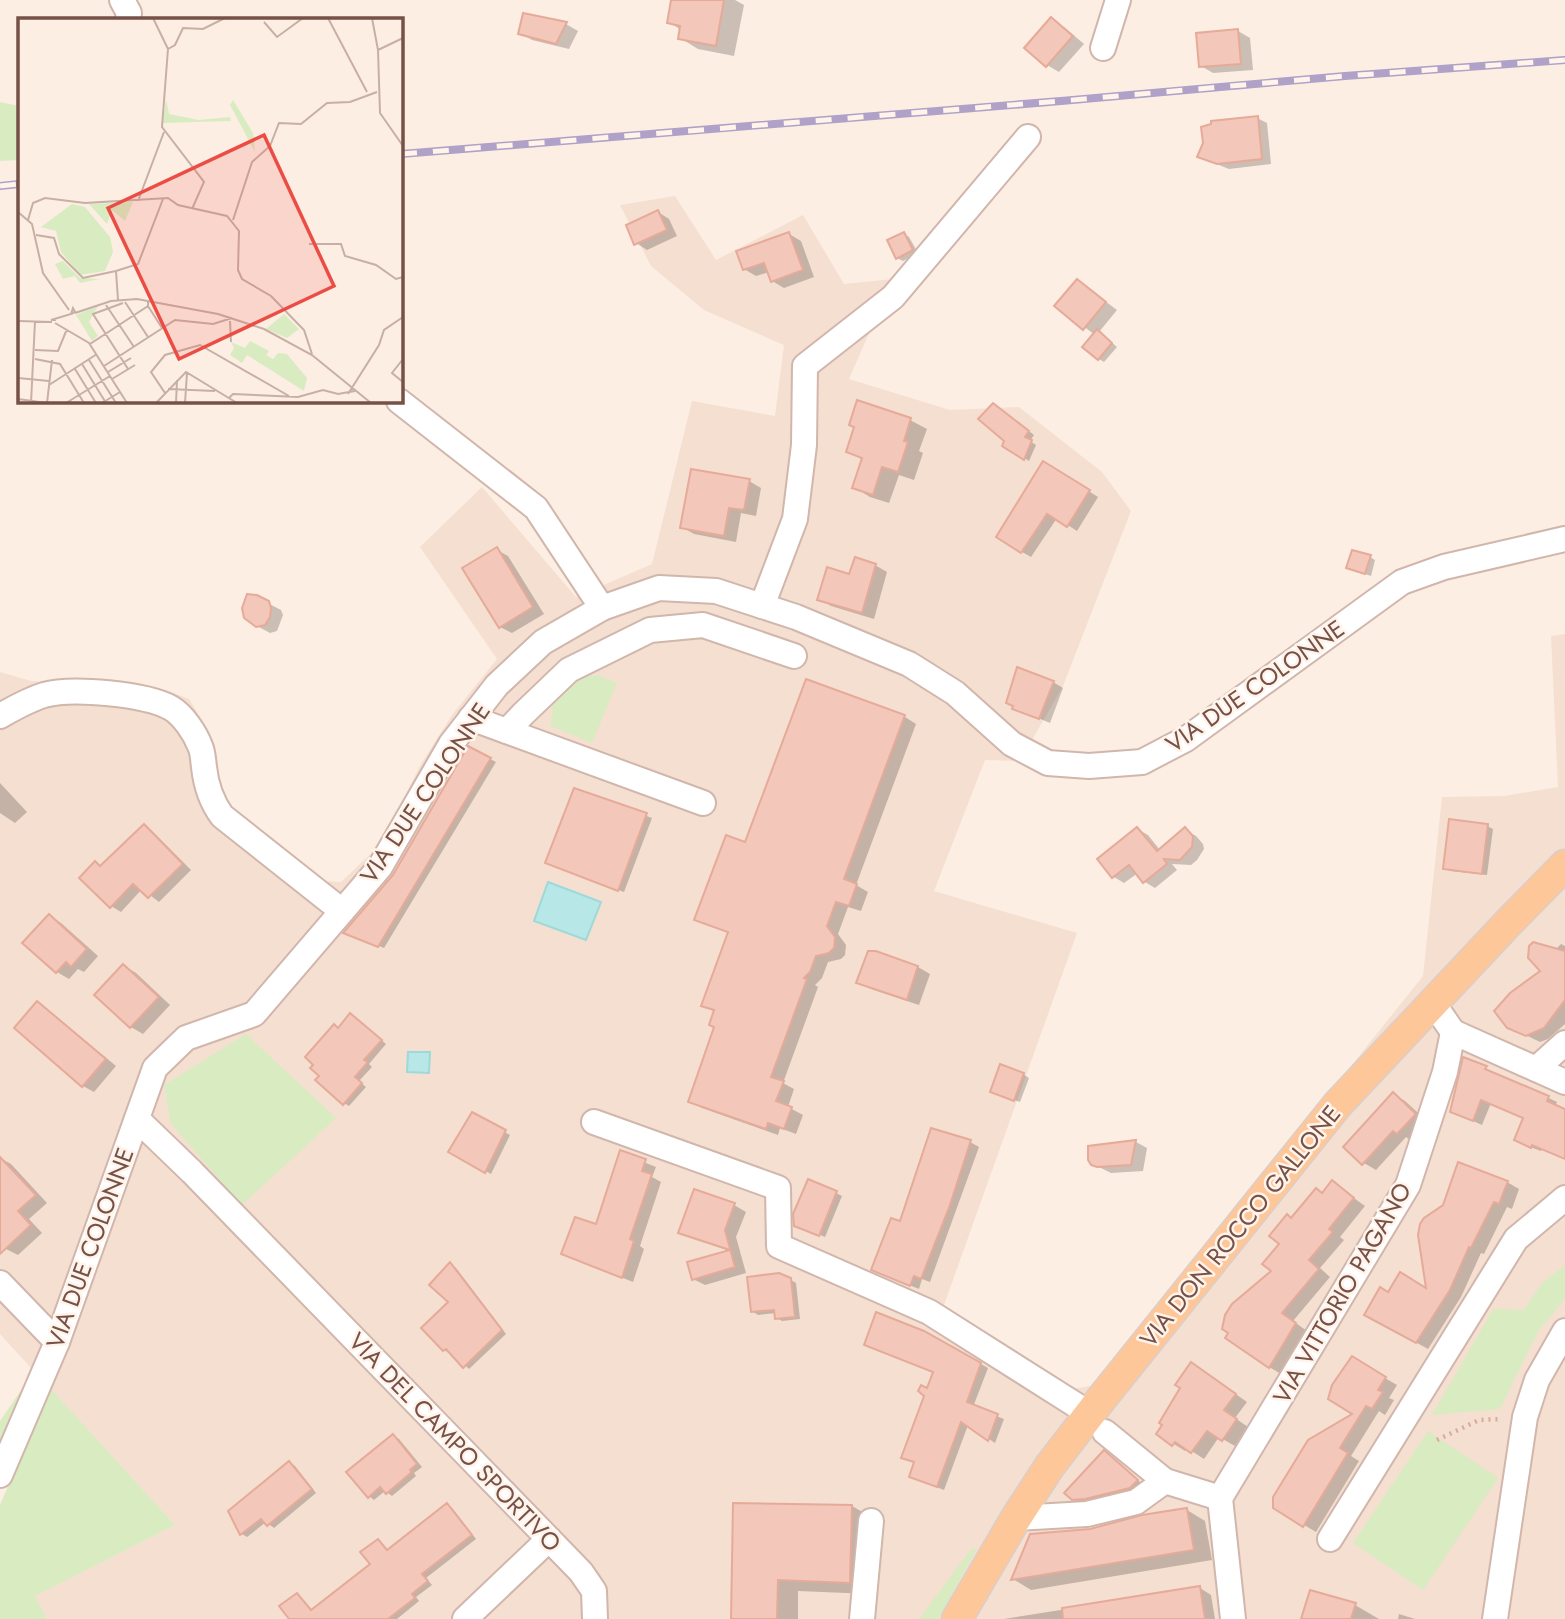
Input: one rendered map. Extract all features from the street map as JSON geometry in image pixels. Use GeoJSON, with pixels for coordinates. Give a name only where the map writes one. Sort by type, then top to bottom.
{"type":"FeatureCollection","features":[{"type":"Feature","properties":{"kind":"main road","name":"VIA DON ROCCO GALLONE"},"geometry":{"type":"LineString","coordinates":[[957,1619],[1049,1467],[1098,1423],[1338,1104],[1565,866]]}},
{"type":"Feature","properties":{"kind":"street"},"geometry":{"type":"LineString","coordinates":[[122,0],[129,13],[128,18]]}},
{"type":"Feature","properties":{"kind":"street"},"geometry":{"type":"LineString","coordinates":[[1103,48],[1118,0]]}},
{"type":"Feature","properties":{"kind":"street"},"geometry":{"type":"LineString","coordinates":[[762,606],[794,519],[804,445],[805,366],[893,297],[1028,136]]}},
{"type":"Feature","properties":{"kind":"street"},"geometry":{"type":"LineString","coordinates":[[400,402],[536,508],[601,608]]}},
{"type":"Feature","properties":{"kind":"street","name":"VIA DUE COLONNE"},"geometry":{"type":"LineString","coordinates":[[0,1475],[57,1342],[155,1068],[186,1038],[254,1014],[380,867],[451,744],[471,718],[498,685],[544,642],[601,608],[659,587],[716,591],[796,618],[909,664],[956,693],[1012,744],[1048,763],[1088,766],[1142,762],[1186,739],[1402,582],[1444,567],[1565,539]]}},
{"type":"Feature","properties":{"kind":"street"},"geometry":{"type":"LineString","coordinates":[[507,731],[569,670],[650,630],[703,625],[794,656]]}},
{"type":"Feature","properties":{"kind":"street"},"geometry":{"type":"LineString","coordinates":[[0,716],[26,701],[47,694],[74,692],[134,696],[174,709],[201,746],[205,778],[212,803],[222,816],[342,911]]}},
{"type":"Feature","properties":{"kind":"street"},"geometry":{"type":"LineString","coordinates":[[471,718],[703,803]]}},
{"type":"Feature","properties":{"kind":"street"},"geometry":{"type":"LineString","coordinates":[[1433,1003],[1453,1032],[1565,1082]]}},
{"type":"Feature","properties":{"kind":"street","name":"VIA VITTORIO PAGANO"},"geometry":{"type":"LineString","coordinates":[[1220,1498],[1408,1185],[1445,1072],[1453,1032]]}},
{"type":"Feature","properties":{"kind":"street"},"geometry":{"type":"LineString","coordinates":[[1536,1069],[1565,1043]]}},
{"type":"Feature","properties":{"kind":"street","name":"VIA DEL CAMPO SPORTIVO"},"geometry":{"type":"LineString","coordinates":[[137,1118],[581,1572],[594,1591],[594,1619]]}},
{"type":"Feature","properties":{"kind":"street"},"geometry":{"type":"LineString","coordinates":[[594,1122],[778,1188],[779,1246],[929,1312],[1098,1423],[1165,1481],[1220,1498],[1233,1619]]}},
{"type":"Feature","properties":{"kind":"street"},"geometry":{"type":"LineString","coordinates":[[1330,1539],[1516,1239],[1565,1198]]}},
{"type":"Feature","properties":{"kind":"street"},"geometry":{"type":"LineString","coordinates":[[0,1283],[57,1342]]}},
{"type":"Feature","properties":{"kind":"street"},"geometry":{"type":"LineString","coordinates":[[1495,1619],[1525,1417],[1537,1380],[1565,1331]]}},
{"type":"Feature","properties":{"kind":"street"},"geometry":{"type":"LineString","coordinates":[[1016,1518],[1087,1514],[1136,1502],[1165,1481]]}},
{"type":"Feature","properties":{"kind":"street"},"geometry":{"type":"LineString","coordinates":[[862,1619],[871,1521]]}},
{"type":"Feature","properties":{"kind":"street"},"geometry":{"type":"LineString","coordinates":[[465,1619],[550,1539]]}},
{"type":"Feature","properties":{"kind":"path"},"geometry":{"type":"LineString","coordinates":[[1437,1440],[1479,1420],[1511,1420]]}},
{"type":"Feature","properties":{"kind":"shaded area"},"geometry":{"type":"Polygon","coordinates":[[[675,196],[716,260],[803,215],[844,284],[893,279],[849,379],[950,410],[1019,407],[1102,472],[1131,511],[1063,686],[1020,761],[985,760],[934,891],[1077,933],[944,1305],[1072,1389],[1096,1385],[1423,976],[1442,797],[1504,796],[1558,787],[1551,636],[1565,634],[1565,1619],[47,1619],[34,1596],[175,1525],[0,1334],[0,672],[31,681],[166,690],[189,699],[203,722],[228,813],[323,881],[341,882],[380,845],[421,764],[452,715],[497,659],[420,547],[482,487],[576,597],[652,564],[692,401],[775,416],[784,345],[704,310],[651,266],[620,205],[675,196]]]}},
{"type":"Feature","properties":{"kind":"green space"},"geometry":{"type":"Polygon","coordinates":[[[0,102],[18,106],[18,160],[0,161],[0,102]]]}},
{"type":"Feature","properties":{"kind":"green space"},"geometry":{"type":"Polygon","coordinates":[[[598,675],[617,683],[592,743],[551,726],[553,701],[586,676],[598,675]]]}},
{"type":"Feature","properties":{"kind":"green space"},"geometry":{"type":"Polygon","coordinates":[[[246,1034],[336,1118],[242,1205],[171,1124],[164,1085],[246,1034]]]}},
{"type":"Feature","properties":{"kind":"green space"},"geometry":{"type":"Polygon","coordinates":[[[1565,1265],[1565,1299],[1538,1332],[1500,1409],[1432,1415],[1493,1309],[1524,1310],[1541,1284],[1565,1265]]]}},
{"type":"Feature","properties":{"kind":"green space"},"geometry":{"type":"Polygon","coordinates":[[[50,1388],[175,1525],[35,1596],[47,1619],[0,1619],[0,1505],[50,1388]]]}},
{"type":"Feature","properties":{"kind":"green space"},"geometry":{"type":"Polygon","coordinates":[[[22,1389],[0,1442],[0,1421],[22,1389]]]}},
{"type":"Feature","properties":{"kind":"green space"},"geometry":{"type":"Polygon","coordinates":[[[1428,1431],[1498,1478],[1423,1590],[1353,1543],[1428,1431]]]}},
{"type":"Feature","properties":{"kind":"green space"},"geometry":{"type":"Polygon","coordinates":[[[971,1549],[977,1549],[938,1619],[919,1619],[971,1549]]]}},
{"type":"Feature","properties":{"kind":"water"},"geometry":{"type":"Polygon","coordinates":[[[548,882],[601,902],[586,940],[534,921],[548,882]]]}},
{"type":"Feature","properties":{"kind":"water"},"geometry":{"type":"Polygon","coordinates":[[[408,1052],[430,1052],[429,1073],[407,1072],[408,1052]]]}},
{"type":"Feature","properties":{"kind":"building"},"geometry":{"type":"Polygon","coordinates":[[[671,0],[724,0],[716,46],[678,39],[680,26],[667,23],[671,0]]]}},
{"type":"Feature","properties":{"kind":"building"},"geometry":{"type":"Polygon","coordinates":[[[523,13],[567,22],[556,44],[518,34],[523,13]]]}},
{"type":"Feature","properties":{"kind":"building"},"geometry":{"type":"Polygon","coordinates":[[[1051,17],[1073,36],[1046,67],[1024,48],[1051,17]]]}},
{"type":"Feature","properties":{"kind":"building"},"geometry":{"type":"Polygon","coordinates":[[[1238,29],[1241,64],[1199,67],[1196,33],[1238,29]]]}},
{"type":"Feature","properties":{"kind":"building"},"geometry":{"type":"Polygon","coordinates":[[[1258,116],[1262,159],[1217,164],[1197,157],[1203,143],[1201,127],[1211,124],[1211,121],[1258,116]]]}},
{"type":"Feature","properties":{"kind":"building"},"geometry":{"type":"Polygon","coordinates":[[[658,210],[667,230],[634,245],[626,225],[658,210]]]}},
{"type":"Feature","properties":{"kind":"building"},"geometry":{"type":"Polygon","coordinates":[[[789,232],[803,270],[771,282],[764,263],[743,270],[736,251],[789,232]]]}},
{"type":"Feature","properties":{"kind":"building"},"geometry":{"type":"Polygon","coordinates":[[[904,232],[913,250],[896,259],[887,240],[904,232]]]}},
{"type":"Feature","properties":{"kind":"building"},"geometry":{"type":"Polygon","coordinates":[[[1077,279],[1106,302],[1083,330],[1054,306],[1077,279]]]}},
{"type":"Feature","properties":{"kind":"building"},"geometry":{"type":"Polygon","coordinates":[[[1097,329],[1112,343],[1098,360],[1082,347],[1097,329]]]}},
{"type":"Feature","properties":{"kind":"building"},"geometry":{"type":"Polygon","coordinates":[[[857,400],[911,418],[904,441],[908,442],[898,472],[882,467],[873,495],[852,488],[862,458],[846,452],[854,427],[849,425],[857,400]]]}},
{"type":"Feature","properties":{"kind":"building"},"geometry":{"type":"Polygon","coordinates":[[[993,403],[1029,431],[1025,437],[1032,440],[1024,460],[1002,446],[1004,441],[978,419],[993,403]]]}},
{"type":"Feature","properties":{"kind":"building"},"geometry":{"type":"Polygon","coordinates":[[[1043,461],[1090,490],[1067,527],[1047,514],[1021,553],[996,537],[1043,461]]]}},
{"type":"Feature","properties":{"kind":"building"},"geometry":{"type":"Polygon","coordinates":[[[691,469],[750,479],[744,510],[729,508],[724,536],[680,528],[691,469]]]}},
{"type":"Feature","properties":{"kind":"building"},"geometry":{"type":"Polygon","coordinates":[[[497,547],[533,607],[499,628],[462,568],[497,547]]]}},
{"type":"Feature","properties":{"kind":"building"},"geometry":{"type":"Polygon","coordinates":[[[1352,550],[1371,555],[1365,574],[1346,568],[1352,550]]]}},
{"type":"Feature","properties":{"kind":"building"},"geometry":{"type":"Polygon","coordinates":[[[855,557],[876,564],[862,613],[817,600],[827,567],[849,574],[855,557]]]}},
{"type":"Feature","properties":{"kind":"building"},"geometry":{"type":"Polygon","coordinates":[[[247,594],[269,601],[270,617],[265,625],[256,627],[244,618],[242,608],[247,594]]]}},
{"type":"Feature","properties":{"kind":"building"},"geometry":{"type":"Polygon","coordinates":[[[1017,667],[1054,681],[1039,719],[1012,709],[1013,706],[1006,703],[1017,667]]]}},
{"type":"Feature","properties":{"kind":"building"},"geometry":{"type":"Polygon","coordinates":[[[806,679],[905,715],[844,879],[857,884],[849,906],[836,902],[827,926],[835,937],[834,948],[829,953],[816,956],[810,972],[804,978],[807,979],[771,1077],[784,1081],[776,1101],[792,1107],[784,1129],[768,1123],[766,1129],[688,1102],[714,1027],[709,1025],[714,1010],[701,1006],[728,932],[694,920],[726,835],[745,842],[806,679]]]}},
{"type":"Feature","properties":{"kind":"building"},"geometry":{"type":"Polygon","coordinates":[[[468,746],[491,758],[378,947],[343,933],[393,875],[468,746]]]}},
{"type":"Feature","properties":{"kind":"building"},"geometry":{"type":"Polygon","coordinates":[[[574,788],[647,813],[618,891],[545,863],[574,788]]]}},
{"type":"Feature","properties":{"kind":"building"},"geometry":{"type":"Polygon","coordinates":[[[1449,819],[1488,824],[1482,874],[1443,869],[1449,819]]]}},
{"type":"Feature","properties":{"kind":"building"},"geometry":{"type":"Polygon","coordinates":[[[144,824],[183,864],[148,898],[133,884],[110,908],[79,878],[95,861],[100,866],[144,824]]]}},
{"type":"Feature","properties":{"kind":"building"},"geometry":{"type":"Polygon","coordinates":[[[1137,827],[1157,851],[1185,827],[1193,836],[1192,847],[1180,860],[1164,859],[1167,864],[1143,883],[1129,865],[1112,878],[1097,859],[1137,827]]]}},
{"type":"Feature","properties":{"kind":"building"},"geometry":{"type":"Polygon","coordinates":[[[49,914],[87,949],[71,967],[66,962],[56,973],[22,943],[49,914]]]}},
{"type":"Feature","properties":{"kind":"building"},"geometry":{"type":"Polygon","coordinates":[[[1533,942],[1565,951],[1565,1000],[1544,1028],[1526,1036],[1507,1028],[1494,1011],[1510,993],[1540,971],[1528,958],[1529,946],[1533,942]]]}},
{"type":"Feature","properties":{"kind":"building"},"geometry":{"type":"Polygon","coordinates":[[[868,951],[876,951],[918,966],[907,1000],[856,983],[868,951]]]}},
{"type":"Feature","properties":{"kind":"building"},"geometry":{"type":"Polygon","coordinates":[[[123,964],[159,997],[130,1028],[94,995],[123,964]]]}},
{"type":"Feature","properties":{"kind":"building"},"geometry":{"type":"Polygon","coordinates":[[[37,1001],[106,1059],[82,1087],[14,1028],[37,1001]]]}},
{"type":"Feature","properties":{"kind":"building"},"geometry":{"type":"Polygon","coordinates":[[[350,1013],[382,1040],[364,1060],[368,1062],[355,1077],[362,1083],[343,1105],[315,1080],[319,1076],[310,1068],[313,1065],[305,1057],[334,1024],[338,1028],[350,1013]]]}},
{"type":"Feature","properties":{"kind":"building"},"geometry":{"type":"Polygon","coordinates":[[[1463,1057],[1549,1096],[1547,1101],[1565,1109],[1565,1159],[1514,1140],[1523,1118],[1481,1100],[1473,1121],[1450,1112],[1463,1057]]]}},
{"type":"Feature","properties":{"kind":"building"},"geometry":{"type":"Polygon","coordinates":[[[1000,1064],[1024,1073],[1014,1101],[990,1092],[1000,1064]]]}},
{"type":"Feature","properties":{"kind":"building"},"geometry":{"type":"Polygon","coordinates":[[[1393,1092],[1416,1114],[1397,1134],[1393,1131],[1362,1165],[1343,1147],[1393,1092]]]}},
{"type":"Feature","properties":{"kind":"building"},"geometry":{"type":"Polygon","coordinates":[[[472,1112],[506,1130],[485,1173],[448,1152],[472,1112]]]}},
{"type":"Feature","properties":{"kind":"building"},"geometry":{"type":"Polygon","coordinates":[[[931,1128],[971,1140],[950,1205],[921,1279],[914,1276],[910,1286],[871,1270],[891,1218],[900,1221],[931,1128]]]}},
{"type":"Feature","properties":{"kind":"building"},"geometry":{"type":"Polygon","coordinates":[[[1136,1140],[1131,1165],[1097,1167],[1091,1165],[1088,1160],[1088,1146],[1136,1140]]]}},
{"type":"Feature","properties":{"kind":"building"},"geometry":{"type":"Polygon","coordinates":[[[620,1150],[646,1159],[642,1171],[652,1174],[630,1239],[634,1241],[622,1278],[561,1254],[575,1217],[596,1224],[620,1150]]]}},
{"type":"Feature","properties":{"kind":"building"},"geometry":{"type":"Polygon","coordinates":[[[0,1157],[36,1195],[18,1211],[31,1225],[0,1254],[0,1157]]]}},
{"type":"Feature","properties":{"kind":"building"},"geometry":{"type":"Polygon","coordinates":[[[1458,1162],[1508,1181],[1499,1204],[1494,1202],[1471,1248],[1469,1247],[1450,1290],[1416,1343],[1364,1315],[1380,1287],[1388,1292],[1400,1272],[1426,1288],[1418,1235],[1420,1224],[1443,1205],[1458,1162]]]}},
{"type":"Feature","properties":{"kind":"building"},"geometry":{"type":"Polygon","coordinates":[[[808,1179],[837,1191],[819,1236],[794,1226],[793,1214],[808,1179]]]}},
{"type":"Feature","properties":{"kind":"building"},"geometry":{"type":"Polygon","coordinates":[[[1332,1180],[1354,1198],[1329,1229],[1333,1232],[1309,1260],[1319,1269],[1282,1313],[1296,1323],[1269,1368],[1225,1338],[1228,1333],[1222,1329],[1225,1315],[1232,1304],[1271,1271],[1262,1264],[1279,1244],[1269,1236],[1287,1214],[1291,1218],[1316,1188],[1322,1193],[1332,1180]]]}},
{"type":"Feature","properties":{"kind":"building"},"geometry":{"type":"Polygon","coordinates":[[[694,1189],[735,1203],[725,1230],[735,1267],[692,1280],[687,1262],[730,1250],[678,1233],[694,1189]]]}},
{"type":"Feature","properties":{"kind":"building"},"geometry":{"type":"Polygon","coordinates":[[[450,1262],[502,1330],[463,1368],[421,1328],[448,1302],[429,1285],[450,1262]]]}},
{"type":"Feature","properties":{"kind":"building"},"geometry":{"type":"Polygon","coordinates":[[[779,1273],[791,1278],[795,1317],[775,1319],[774,1310],[751,1312],[747,1277],[779,1273]]]}},
{"type":"Feature","properties":{"kind":"building"},"geometry":{"type":"Polygon","coordinates":[[[876,1312],[924,1331],[981,1363],[967,1402],[998,1414],[988,1441],[961,1422],[937,1487],[909,1477],[914,1462],[901,1458],[924,1396],[918,1391],[921,1385],[927,1388],[933,1372],[864,1345],[876,1312]]]}},
{"type":"Feature","properties":{"kind":"building"},"geometry":{"type":"Polygon","coordinates":[[[1352,1356],[1386,1377],[1378,1390],[1383,1392],[1372,1409],[1366,1406],[1340,1448],[1348,1453],[1303,1527],[1273,1508],[1273,1497],[1308,1440],[1352,1414],[1328,1399],[1332,1385],[1352,1356]]]}},
{"type":"Feature","properties":{"kind":"building"},"geometry":{"type":"Polygon","coordinates":[[[1191,1362],[1236,1394],[1224,1410],[1237,1419],[1222,1441],[1207,1431],[1191,1453],[1175,1442],[1172,1446],[1156,1434],[1162,1425],[1159,1423],[1180,1388],[1175,1385],[1191,1362]]]}},
{"type":"Feature","properties":{"kind":"building"},"geometry":{"type":"Polygon","coordinates":[[[393,1434],[417,1464],[410,1470],[412,1472],[386,1494],[380,1487],[368,1498],[346,1472],[393,1434]]]}},
{"type":"Feature","properties":{"kind":"building"},"geometry":{"type":"Polygon","coordinates":[[[1104,1450],[1138,1480],[1130,1488],[1072,1500],[1064,1493],[1104,1450]]]}},
{"type":"Feature","properties":{"kind":"building"},"geometry":{"type":"Polygon","coordinates":[[[289,1461],[312,1489],[267,1526],[261,1519],[240,1535],[228,1511],[289,1461]]]}},
{"type":"Feature","properties":{"kind":"building"},"geometry":{"type":"Polygon","coordinates":[[[447,1503],[472,1535],[422,1574],[428,1581],[412,1594],[415,1598],[388,1619],[289,1619],[279,1606],[297,1593],[311,1610],[370,1564],[360,1552],[378,1539],[387,1550],[447,1503]]]}},
{"type":"Feature","properties":{"kind":"building"},"geometry":{"type":"Polygon","coordinates":[[[733,1503],[852,1505],[850,1583],[778,1580],[777,1619],[731,1619],[733,1503]]]}},
{"type":"Feature","properties":{"kind":"building"},"geometry":{"type":"Polygon","coordinates":[[[1187,1508],[1194,1550],[1011,1580],[1030,1534],[1090,1529],[1142,1515],[1187,1508]]]}},
{"type":"Feature","properties":{"kind":"building"},"geometry":{"type":"Polygon","coordinates":[[[1200,1586],[1205,1619],[1063,1619],[1062,1608],[1200,1586]]]}},
{"type":"Feature","properties":{"kind":"building"},"geometry":{"type":"Polygon","coordinates":[[[1310,1590],[1356,1603],[1351,1619],[1301,1619],[1310,1590]]]}},
{"type":"Feature","properties":{"kind":"railway"},"geometry":{"type":"LineString","coordinates":[[402,154],[1565,60]]}},
{"type":"Feature","properties":{"kind":"railway"},"geometry":{"type":"LineString","coordinates":[[0,186],[18,184]]}}]}
